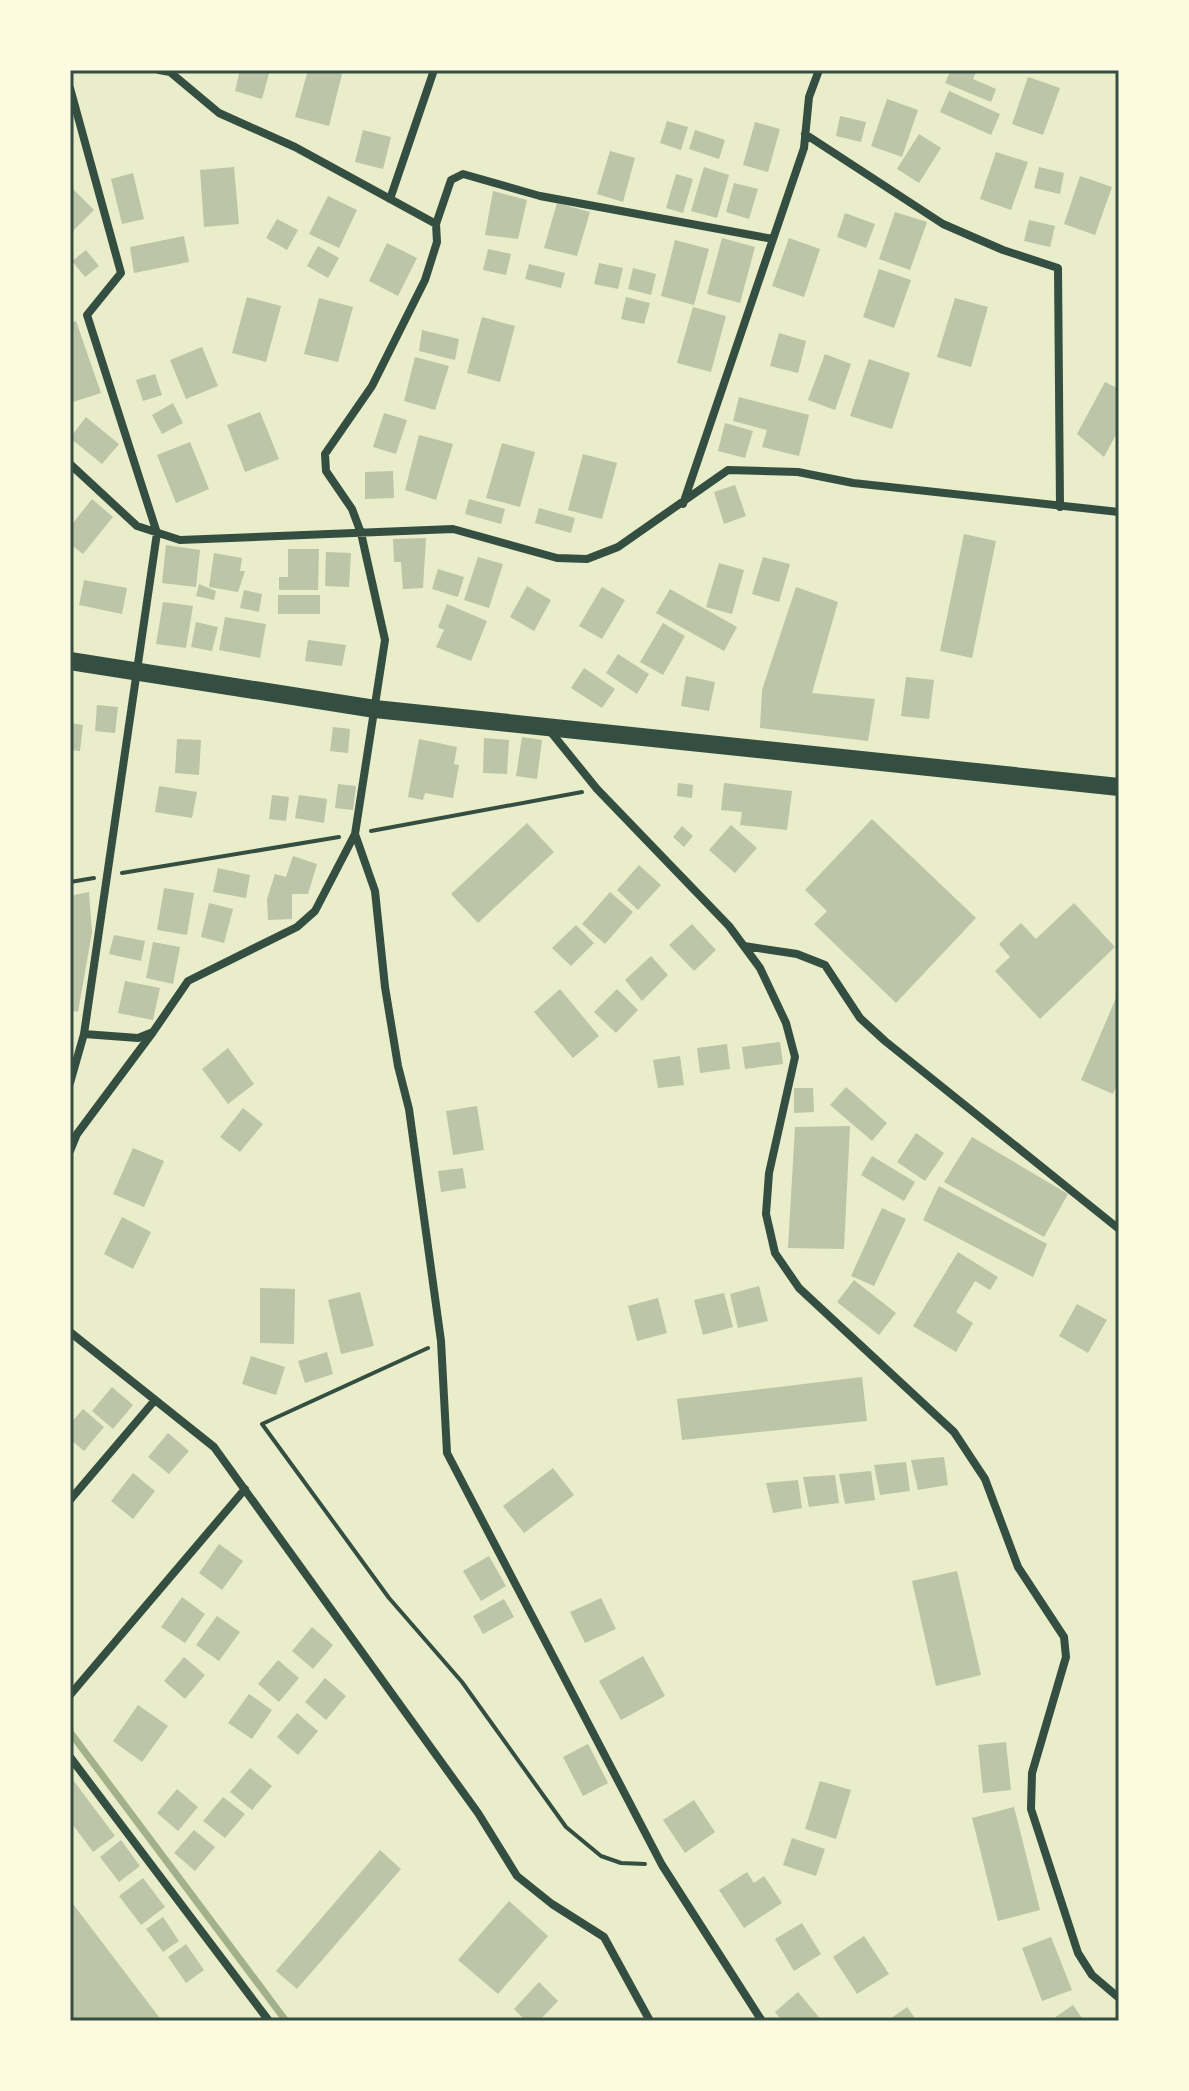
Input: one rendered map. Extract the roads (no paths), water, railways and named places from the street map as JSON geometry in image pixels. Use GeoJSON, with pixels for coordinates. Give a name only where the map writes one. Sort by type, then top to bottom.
{"type":"FeatureCollection","features":[{"type":"Feature","properties":{"kind":"main road"},"geometry":{"type":"LineString","coordinates":[[70,661],[375,709],[1119,787]]}},
{"type":"Feature","properties":{"kind":"street"},"geometry":{"type":"LineString","coordinates":[[159,70],[170,72],[219,113],[295,147],[436,224]]}},
{"type":"Feature","properties":{"kind":"street"},"geometry":{"type":"LineString","coordinates":[[390,199],[434,70]]}},
{"type":"Feature","properties":{"kind":"street"},"geometry":{"type":"LineString","coordinates":[[682,504],[804,148],[809,97],[819,70]]}},
{"type":"Feature","properties":{"kind":"street"},"geometry":{"type":"LineString","coordinates":[[70,88],[121,273],[87,315],[157,533],[84,1034],[70,1083]]}},
{"type":"Feature","properties":{"kind":"street"},"geometry":{"type":"LineString","coordinates":[[805,134],[943,224],[1003,250],[1058,268],[1060,507]]}},
{"type":"Feature","properties":{"kind":"street"},"geometry":{"type":"LineString","coordinates":[[70,1151],[77,1134],[188,981],[297,927],[315,911],[355,834],[385,640],[361,533],[352,509],[326,471],[325,454],[372,386],[425,280],[437,242],[436,224],[451,180],[463,174],[540,196],[773,239]]}},
{"type":"Feature","properties":{"kind":"street"},"geometry":{"type":"LineString","coordinates":[[70,464],[137,526],[180,540],[453,529],[557,558],[587,559],[618,547],[728,470],[798,472],[853,483],[1119,512]]}},
{"type":"Feature","properties":{"kind":"street"},"geometry":{"type":"LineString","coordinates":[[547,727],[597,789],[729,926],[760,968],[780,1009],[795,1057],[769,1173],[766,1214],[775,1253],[799,1288],[954,1432],[985,1479],[1018,1567],[1064,1637],[1066,1657],[1032,1773],[1031,1809],[1078,1953],[1092,1975],[1119,1998]]}},
{"type":"Feature","properties":{"kind":"street"},"geometry":{"type":"LineString","coordinates":[[355,834],[375,891],[385,987],[398,1066],[409,1109],[441,1341],[447,1453],[662,1865],[762,2021]]}},
{"type":"Feature","properties":{"kind":"street"},"geometry":{"type":"LineString","coordinates":[[743,946],[797,954],[825,965],[860,1018],[885,1041],[1119,1229]]}},
{"type":"Feature","properties":{"kind":"street"},"geometry":{"type":"LineString","coordinates":[[84,1034],[138,1038],[153,1032]]}},
{"type":"Feature","properties":{"kind":"street"},"geometry":{"type":"LineString","coordinates":[[70,1332],[214,1447],[478,1813],[517,1876],[552,1904],[604,1937],[650,2021]]}},
{"type":"Feature","properties":{"kind":"street"},"geometry":{"type":"LineString","coordinates":[[70,1500],[155,1400]]}},
{"type":"Feature","properties":{"kind":"street"},"geometry":{"type":"LineString","coordinates":[[70,1695],[245,1489]]}},
{"type":"Feature","properties":{"kind":"street"},"geometry":{"type":"LineString","coordinates":[[70,1757],[269,2021]]}},
{"type":"Feature","properties":{"kind":"waterway"},"geometry":{"type":"LineString","coordinates":[[70,1732],[286,2021]]}}]}
